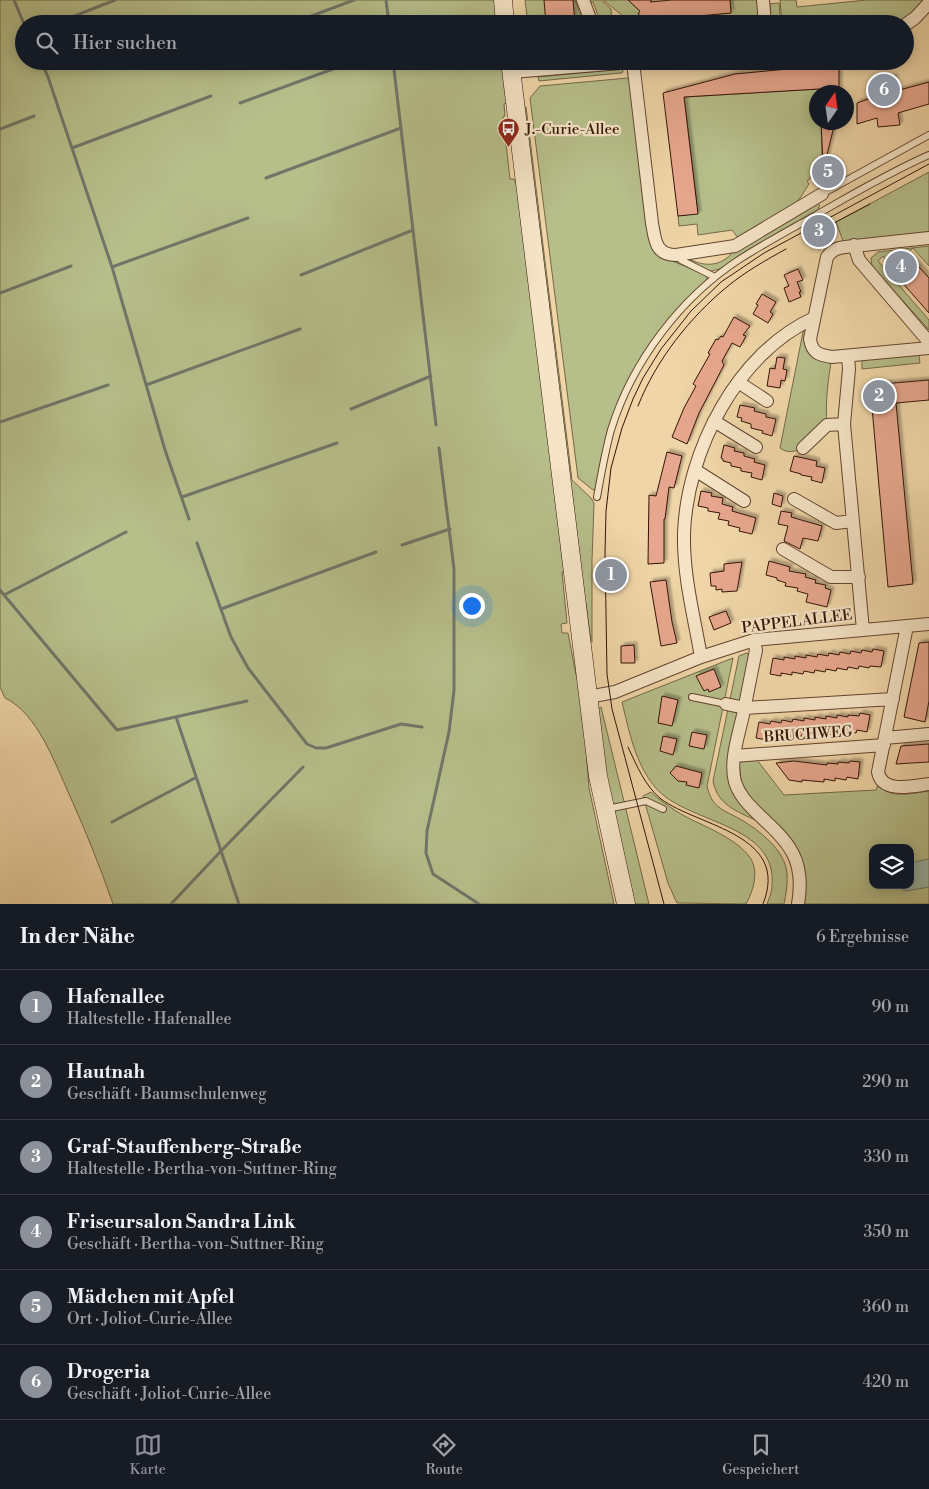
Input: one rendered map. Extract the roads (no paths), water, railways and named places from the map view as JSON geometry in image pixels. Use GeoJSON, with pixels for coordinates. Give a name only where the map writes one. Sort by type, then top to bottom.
{"type":"FeatureCollection","features":[{"type":"Feature","properties":{"kind":"street"},"geometry":{"type":"LineString","coordinates":[[503,0],[505,15]]}},
{"type":"Feature","properties":{"kind":"street"},"geometry":{"type":"LineString","coordinates":[[583,0],[589,15]]}},
{"type":"Feature","properties":{"kind":"street"},"geometry":{"type":"LineString","coordinates":[[763,0],[764,15]]}},
{"type":"Feature","properties":{"kind":"street"},"geometry":{"type":"LineString","coordinates":[[914,19],[929,3]]}},
{"type":"Feature","properties":{"kind":"street"},"geometry":{"type":"LineString","coordinates":[[511,70],[598,776],[626,904]]}},
{"type":"Feature","properties":{"kind":"street"},"geometry":{"type":"LineString","coordinates":[[639,70],[656,244],[662,252],[676,255],[735,246],[822,194]]}},
{"type":"Feature","properties":{"kind":"street"},"geometry":{"type":"LineString","coordinates":[[929,238],[854,245],[836,249],[827,257],[810,338],[812,347],[820,356],[848,356],[929,348]]}},
{"type":"Feature","properties":{"kind":"street"},"geometry":{"type":"LineString","coordinates":[[854,245],[859,260],[929,342]]}},
{"type":"Feature","properties":{"kind":"street"},"geometry":{"type":"LineString","coordinates":[[701,657],[691,609],[684,553],[686,512],[695,470],[714,421],[738,382],[756,360],[775,342],[793,328],[814,318]]}},
{"type":"Feature","properties":{"kind":"street"},"geometry":{"type":"LineString","coordinates":[[848,356],[849,369],[844,424],[863,630]]}},
{"type":"Feature","properties":{"kind":"street"},"geometry":{"type":"LineString","coordinates":[[738,382],[767,401]]}},
{"type":"Feature","properties":{"kind":"street"},"geometry":{"type":"LineString","coordinates":[[714,421],[756,447]]}},
{"type":"Feature","properties":{"kind":"street"},"geometry":{"type":"LineString","coordinates":[[803,448],[827,425],[844,424]]}},
{"type":"Feature","properties":{"kind":"street"},"geometry":{"type":"LineString","coordinates":[[695,470],[744,501]]}},
{"type":"Feature","properties":{"kind":"street"},"geometry":{"type":"LineString","coordinates":[[794,499],[836,523],[854,521]]}},
{"type":"Feature","properties":{"kind":"street"},"geometry":{"type":"LineString","coordinates":[[783,549],[831,577],[858,577]]}},
{"type":"Feature","properties":{"kind":"street","name":"PAPPELALLEE"},"geometry":{"type":"LineString","coordinates":[[588,697],[615,692],[701,657],[754,640],[929,624]]}},
{"type":"Feature","properties":{"kind":"street"},"geometry":{"type":"LineString","coordinates":[[907,626],[878,772],[883,782],[891,786],[929,784]]}},
{"type":"Feature","properties":{"kind":"street","name":"BRUCHWEG"},"geometry":{"type":"LineString","coordinates":[[754,640],[756,650],[734,756],[735,781],[740,794],[787,842],[792,851],[800,878],[798,904]]}},
{"type":"Feature","properties":{"kind":"street","name":"BRUCHWEG"},"geometry":{"type":"LineString","coordinates":[[726,704],[745,708],[893,699]]}},
{"type":"Feature","properties":{"kind":"street","name":"BRUCHWEG"},"geometry":{"type":"LineString","coordinates":[[734,756],[884,741],[929,734]]}},
{"type":"Feature","properties":{"kind":"lane"},"geometry":{"type":"LineString","coordinates":[[822,194],[929,135]]}},
{"type":"Feature","properties":{"kind":"lane"},"geometry":{"type":"LineString","coordinates":[[597,497],[612,430],[623,400],[636,372],[663,331],[686,304],[715,277],[740,259],[915,160],[929,155]]}},
{"type":"Feature","properties":{"kind":"lane"},"geometry":{"type":"LineString","coordinates":[[676,255],[681,260],[715,277]]}},
{"type":"Feature","properties":{"kind":"lane"},"geometry":{"type":"LineString","coordinates":[[692,698],[726,704]]}},
{"type":"Feature","properties":{"kind":"lane"},"geometry":{"type":"LineString","coordinates":[[605,809],[646,801],[663,809]]}},
{"type":"Feature","properties":{"kind":"waterway"},"geometry":{"type":"LineString","coordinates":[[14,0],[20,15]]}},
{"type":"Feature","properties":{"kind":"waterway"},"geometry":{"type":"LineString","coordinates":[[77,15],[115,0]]}},
{"type":"Feature","properties":{"kind":"waterway"},"geometry":{"type":"LineString","coordinates":[[314,15],[354,0]]}},
{"type":"Feature","properties":{"kind":"waterway"},"geometry":{"type":"LineString","coordinates":[[386,0],[388,15]]}},
{"type":"Feature","properties":{"kind":"waterway"},"geometry":{"type":"LineString","coordinates":[[45,70],[112,267],[165,450],[189,519]]}},
{"type":"Feature","properties":{"kind":"waterway"},"geometry":{"type":"LineString","coordinates":[[240,103],[330,70]]}},
{"type":"Feature","properties":{"kind":"waterway"},"geometry":{"type":"LineString","coordinates":[[394,70],[436,425]]}},
{"type":"Feature","properties":{"kind":"waterway"},"geometry":{"type":"LineString","coordinates":[[72,148],[211,96]]}},
{"type":"Feature","properties":{"kind":"waterway"},"geometry":{"type":"LineString","coordinates":[[0,129],[34,116]]}},
{"type":"Feature","properties":{"kind":"waterway"},"geometry":{"type":"LineString","coordinates":[[266,178],[401,128]]}},
{"type":"Feature","properties":{"kind":"waterway"},"geometry":{"type":"LineString","coordinates":[[112,267],[248,218]]}},
{"type":"Feature","properties":{"kind":"waterway"},"geometry":{"type":"LineString","coordinates":[[301,275],[413,230]]}},
{"type":"Feature","properties":{"kind":"waterway"},"geometry":{"type":"LineString","coordinates":[[0,293],[71,266]]}},
{"type":"Feature","properties":{"kind":"waterway"},"geometry":{"type":"LineString","coordinates":[[146,385],[300,329]]}},
{"type":"Feature","properties":{"kind":"waterway"},"geometry":{"type":"LineString","coordinates":[[351,409],[431,376]]}},
{"type":"Feature","properties":{"kind":"waterway"},"geometry":{"type":"LineString","coordinates":[[0,422],[108,385]]}},
{"type":"Feature","properties":{"kind":"waterway"},"geometry":{"type":"LineString","coordinates":[[182,497],[337,443]]}},
{"type":"Feature","properties":{"kind":"waterway"},"geometry":{"type":"LineString","coordinates":[[439,448],[454,569],[454,690],[449,732],[427,831],[426,853],[433,874],[479,904]]}},
{"type":"Feature","properties":{"kind":"waterway"},"geometry":{"type":"LineString","coordinates":[[402,545],[450,529]]}},
{"type":"Feature","properties":{"kind":"waterway"},"geometry":{"type":"LineString","coordinates":[[126,532],[4,595],[117,730],[247,701]]}},
{"type":"Feature","properties":{"kind":"waterway"},"geometry":{"type":"LineString","coordinates":[[197,543],[231,637],[248,668],[307,744],[316,748],[326,748],[401,724],[422,727]]}},
{"type":"Feature","properties":{"kind":"waterway"},"geometry":{"type":"LineString","coordinates":[[221,609],[376,552]]}},
{"type":"Feature","properties":{"kind":"waterway"},"geometry":{"type":"LineString","coordinates":[[0,590],[4,595]]}},
{"type":"Feature","properties":{"kind":"waterway"},"geometry":{"type":"LineString","coordinates":[[171,904],[221,851],[176,717]]}},
{"type":"Feature","properties":{"kind":"waterway"},"geometry":{"type":"LineString","coordinates":[[239,904],[221,851],[303,767]]}},
{"type":"Feature","properties":{"kind":"waterway"},"geometry":{"type":"LineString","coordinates":[[112,822],[195,778]]}},
{"type":"Feature","properties":{"kind":"tram line"},"geometry":{"type":"LineString","coordinates":[[664,904],[612,709],[607,674],[606,511],[611,468],[622,428],[643,378],[661,349],[691,311],[721,282],[764,253],[929,164]]}},
{"type":"Feature","properties":{"kind":"tram line"},"geometry":{"type":"LineString","coordinates":[[817,232],[870,204]]}},
{"type":"Feature","properties":{"kind":"tram line"},"geometry":{"type":"LineString","coordinates":[[638,406],[645,389],[664,356],[700,311],[735,281],[756,266],[786,249]]}},
{"type":"Feature","properties":{"kind":"tram line"},"geometry":{"type":"LineString","coordinates":[[628,747],[646,782],[661,799],[677,809],[737,836],[753,847],[764,862],[768,881],[763,904]]}},
{"type":"Feature","properties":{"kind":"place","name":"Drogeria"},"geometry":{"type":"Point","coordinates":[884,90]}},
{"type":"Feature","properties":{"kind":"place","name":"J.-Curie-Allee"},"geometry":{"type":"Point","coordinates":[509,148]}},
{"type":"Feature","properties":{"kind":"place","name":"Mädchen mit Apfel"},"geometry":{"type":"Point","coordinates":[828,172]}},
{"type":"Feature","properties":{"kind":"place","name":"Graf-Stauffenberg-Straße"},"geometry":{"type":"Point","coordinates":[819,231]}},
{"type":"Feature","properties":{"kind":"place","name":"Friseursalon Sandra Link"},"geometry":{"type":"Point","coordinates":[901,267]}},
{"type":"Feature","properties":{"kind":"place","name":"Hautnah"},"geometry":{"type":"Point","coordinates":[879,396]}},
{"type":"Feature","properties":{"kind":"place","name":"Hafenallee"},"geometry":{"type":"Point","coordinates":[611,575]}}]}
